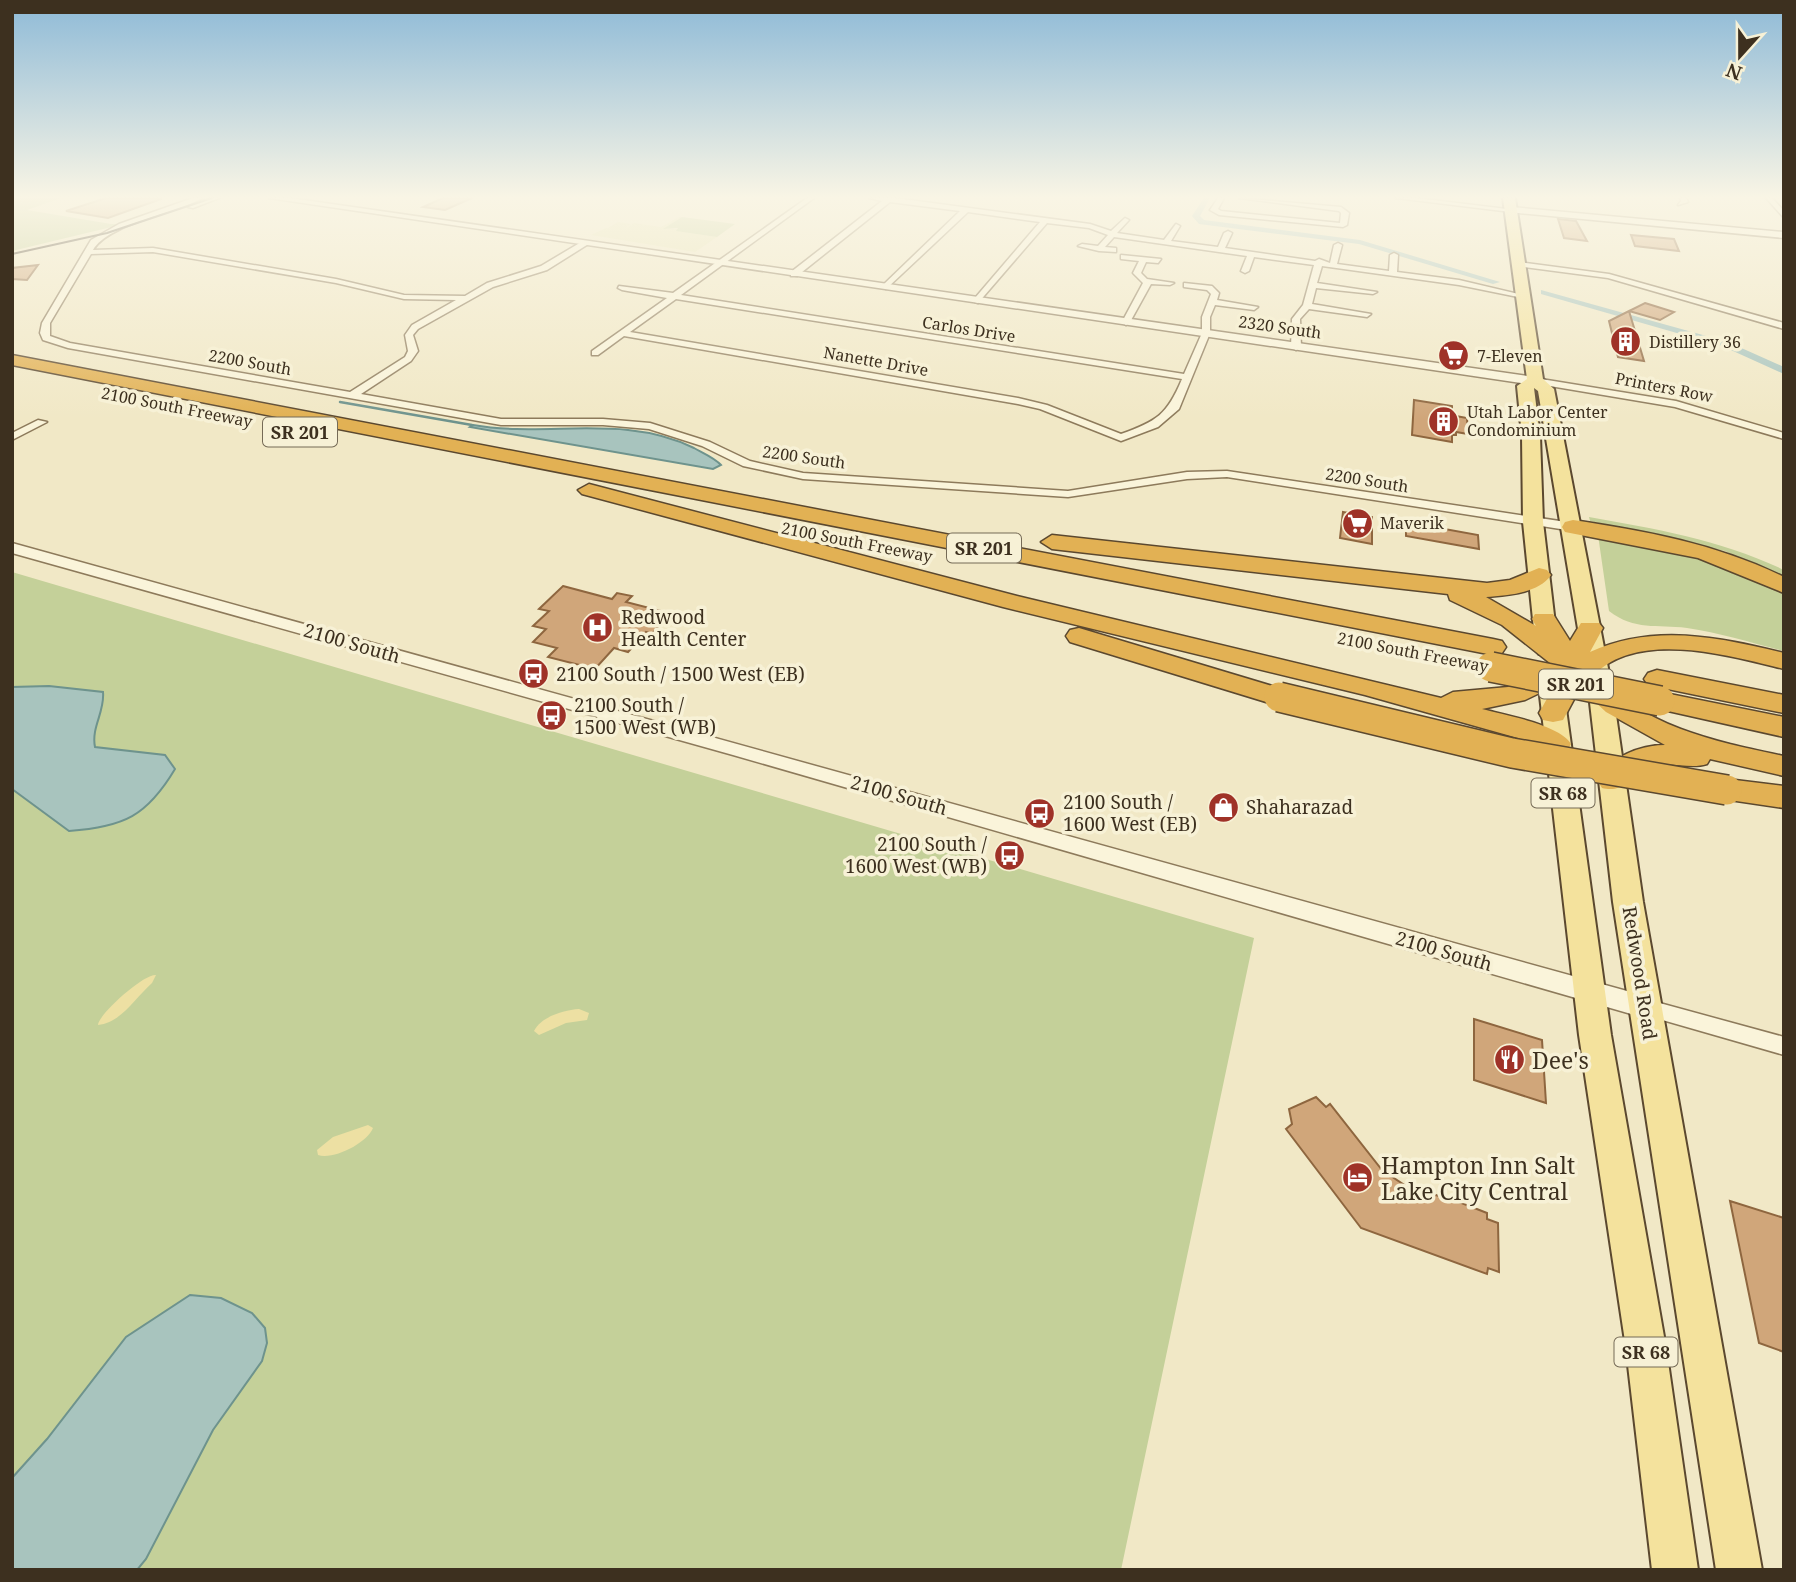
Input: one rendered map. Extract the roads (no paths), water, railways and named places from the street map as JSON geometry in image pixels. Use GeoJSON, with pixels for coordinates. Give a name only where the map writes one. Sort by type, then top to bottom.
{"type":"FeatureCollection","features":[{"type":"Feature","properties":{"kind":"highway","name":"2100 South Freeway"},"geometry":{"type":"LineString","coordinates":[[13,363],[474,450],[1658,690],[1784,704]]}},
{"type":"Feature","properties":{"kind":"highway","name":"2100 South Freeway"},"geometry":{"type":"LineString","coordinates":[[13,363],[588,490],[1492,657]]}},
{"type":"Feature","properties":{"kind":"highway"},"geometry":{"type":"LineString","coordinates":[[474,450],[532,456],[1007,536],[1376,580],[1504,590],[1519,586],[1539,575]]}},
{"type":"Feature","properties":{"kind":"highway"},"geometry":{"type":"LineString","coordinates":[[588,490],[869,565],[1366,687],[1527,731],[1556,744]]}},
{"type":"Feature","properties":{"kind":"highway"},"geometry":{"type":"LineString","coordinates":[[1573,527],[1711,552],[1745,565],[1784,586]]}},
{"type":"Feature","properties":{"kind":"highway"},"geometry":{"type":"LineString","coordinates":[[869,565],[1152,660],[1279,697],[1512,753],[1631,775],[1784,797]]}},
{"type":"Feature","properties":{"kind":"highway"},"geometry":{"type":"LineString","coordinates":[[1376,580],[1447,592],[1476,601],[1516,622],[1601,694],[1642,723],[1681,742],[1784,767]]}},
{"type":"Feature","properties":{"kind":"highway"},"geometry":{"type":"LineString","coordinates":[[1544,619],[1605,726]]}},
{"type":"Feature","properties":{"kind":"highway"},"geometry":{"type":"LineString","coordinates":[[1553,713],[1569,666],[1590,628]]}},
{"type":"Feature","properties":{"kind":"highway"},"geometry":{"type":"LineString","coordinates":[[1366,687],[1438,700],[1475,702],[1509,696],[1569,666],[1635,644],[1673,640],[1720,646],[1784,661]]}},
{"type":"Feature","properties":{"kind":"highway","name":"2100 South Freeway"},"geometry":{"type":"LineString","coordinates":[[1658,690],[1784,727]]}},
{"type":"Feature","properties":{"kind":"highway"},"geometry":{"type":"LineString","coordinates":[[1612,780],[1635,760],[1652,754],[1784,767]]}},
{"type":"Feature","properties":{"kind":"main road"},"geometry":{"type":"LineString","coordinates":[[1520,272],[1535,381],[1546,389],[1555,450],[1573,527],[1590,628]]}},
{"type":"Feature","properties":{"kind":"main road"},"geometry":{"type":"LineString","coordinates":[[1535,381],[1525,386],[1531,436],[1533,522],[1544,619]]}},
{"type":"Feature","properties":{"kind":"main road","name":"Redwood Road"},"geometry":{"type":"LineString","coordinates":[[1601,694],[1645,1007],[1739,1570]]}},
{"type":"Feature","properties":{"kind":"main road","name":"SR 68"},"geometry":{"type":"LineString","coordinates":[[1553,713],[1590,992],[1646,1348],[1675,1570]]}},
{"type":"Feature","properties":{"kind":"street","name":"2200 South"},"geometry":{"type":"LineString","coordinates":[[78,272],[46,324],[46,338],[68,345],[501,422],[603,422],[650,426],[706,444],[747,464],[803,476],[1068,494],[1106,492],[1188,475],[1227,474],[1573,527]]}},
{"type":"Feature","properties":{"kind":"street"},"geometry":{"type":"LineString","coordinates":[[282,272],[404,297],[441,312]]}},
{"type":"Feature","properties":{"kind":"street"},"geometry":{"type":"LineString","coordinates":[[352,396],[408,359],[413,351],[411,331],[498,281],[530,272]]}},
{"type":"Feature","properties":{"kind":"street"},"geometry":{"type":"LineString","coordinates":[[596,353],[707,272]]}},
{"type":"Feature","properties":{"kind":"street","name":"2320 South"},"geometry":{"type":"LineString","coordinates":[[779,272],[1535,381]]}},
{"type":"Feature","properties":{"kind":"street"},"geometry":{"type":"LineString","coordinates":[[886,287],[902,272]]}},
{"type":"Feature","properties":{"kind":"street"},"geometry":{"type":"LineString","coordinates":[[978,300],[1002,272]]}},
{"type":"Feature","properties":{"kind":"street"},"geometry":{"type":"LineString","coordinates":[[1138,272],[1137,274],[1147,281],[1170,283]]}},
{"type":"Feature","properties":{"kind":"street"},"geometry":{"type":"LineString","coordinates":[[1296,346],[1296,319],[1307,306],[1316,272]]}},
{"type":"Feature","properties":{"kind":"street"},"geometry":{"type":"LineString","coordinates":[[1381,272],[1523,296]]}},
{"type":"Feature","properties":{"kind":"street"},"geometry":{"type":"LineString","coordinates":[[1578,272],[1609,276],[1784,326]]}},
{"type":"Feature","properties":{"kind":"street"},"geometry":{"type":"LineString","coordinates":[[1126,322],[1147,281]]}},
{"type":"Feature","properties":{"kind":"street"},"geometry":{"type":"LineString","coordinates":[[1187,285],[1213,290],[1215,293],[1206,317],[1206,334],[1187,377]]}},
{"type":"Feature","properties":{"kind":"street"},"geometry":{"type":"LineString","coordinates":[[1313,285],[1373,292]]}},
{"type":"Feature","properties":{"kind":"street","name":"Carlos Drive"},"geometry":{"type":"LineString","coordinates":[[622,288],[1187,377]]}},
{"type":"Feature","properties":{"kind":"street"},"geometry":{"type":"LineString","coordinates":[[404,297],[465,298]]}},
{"type":"Feature","properties":{"kind":"street"},"geometry":{"type":"LineString","coordinates":[[1212,302],[1254,307]]}},
{"type":"Feature","properties":{"kind":"street"},"geometry":{"type":"LineString","coordinates":[[1307,306],[1367,314]]}},
{"type":"Feature","properties":{"kind":"street","name":"Nanette Drive"},"geometry":{"type":"LineString","coordinates":[[621,334],[1018,401],[1043,407],[1121,438],[1164,419],[1175,410],[1187,377]]}},
{"type":"Feature","properties":{"kind":"street","name":"Printers Row"},"geometry":{"type":"LineString","coordinates":[[1535,381],[1676,404],[1784,436]]}},
{"type":"Feature","properties":{"kind":"street"},"geometry":{"type":"LineString","coordinates":[[12,436],[42,422]]}},
{"type":"Feature","properties":{"kind":"street","name":"2100 South"},"geometry":{"type":"LineString","coordinates":[[12,548],[733,748],[1784,1046]]}},
{"type":"Feature","properties":{"kind":"water"},"geometry":{"type":"Polygon","coordinates":[[[470,427],[640,431],[667,437],[694,448],[721,465],[713,469],[470,427]]]}},
{"type":"Feature","properties":{"kind":"water"},"geometry":{"type":"Polygon","coordinates":[[[49,686],[103,692],[95,747],[165,755],[175,769],[165,785],[144,808],[119,822],[69,831],[12,789],[12,687],[49,686]]]}},
{"type":"Feature","properties":{"kind":"water"},"geometry":{"type":"Polygon","coordinates":[[[190,1295],[221,1298],[252,1313],[265,1328],[267,1343],[262,1361],[213,1430],[146,1559],[137,1570],[12,1570],[12,1478],[47,1439],[126,1337],[190,1295]]]}},
{"type":"Feature","properties":{"kind":"waterway"},"geometry":{"type":"LineString","coordinates":[[1461,272],[1496,282]]}},
{"type":"Feature","properties":{"kind":"waterway"},"geometry":{"type":"LineString","coordinates":[[1544,292],[1725,344],[1784,371]]}},
{"type":"Feature","properties":{"kind":"waterway"},"geometry":{"type":"LineString","coordinates":[[340,402],[472,425]]}},
{"type":"Feature","properties":{"kind":"place","name":"Distillery 36"},"geometry":{"type":"Point","coordinates":[1626,342]}},
{"type":"Feature","properties":{"kind":"place","name":"7-Eleven"},"geometry":{"type":"Point","coordinates":[1454,356]}},
{"type":"Feature","properties":{"kind":"place","name":"Utah Labor Center Condominium"},"geometry":{"type":"Point","coordinates":[1444,421]}},
{"type":"Feature","properties":{"kind":"place","name":"Maverik"},"geometry":{"type":"Point","coordinates":[1357,523]}},
{"type":"Feature","properties":{"kind":"place","name":"Redwood Health Center"},"geometry":{"type":"Point","coordinates":[598,628]}},
{"type":"Feature","properties":{"kind":"place","name":"2100 South / 1500 West (EB)"},"geometry":{"type":"Point","coordinates":[533,674]}},
{"type":"Feature","properties":{"kind":"place","name":"2100 South / 1500 West (WB)"},"geometry":{"type":"Point","coordinates":[551,716]}},
{"type":"Feature","properties":{"kind":"place","name":"Shaharazad"},"geometry":{"type":"Point","coordinates":[1223,807]}},
{"type":"Feature","properties":{"kind":"place","name":"2100 South / 1600 West (EB)"},"geometry":{"type":"Point","coordinates":[1040,813]}},
{"type":"Feature","properties":{"kind":"place","name":"2100 South / 1600 West (WB)"},"geometry":{"type":"Point","coordinates":[1010,855]}},
{"type":"Feature","properties":{"kind":"place","name":"Dee's"},"geometry":{"type":"Point","coordinates":[1509,1060]}},
{"type":"Feature","properties":{"kind":"place","name":"Hampton Inn Salt Lake City Central"},"geometry":{"type":"Point","coordinates":[1358,1178]}}]}
